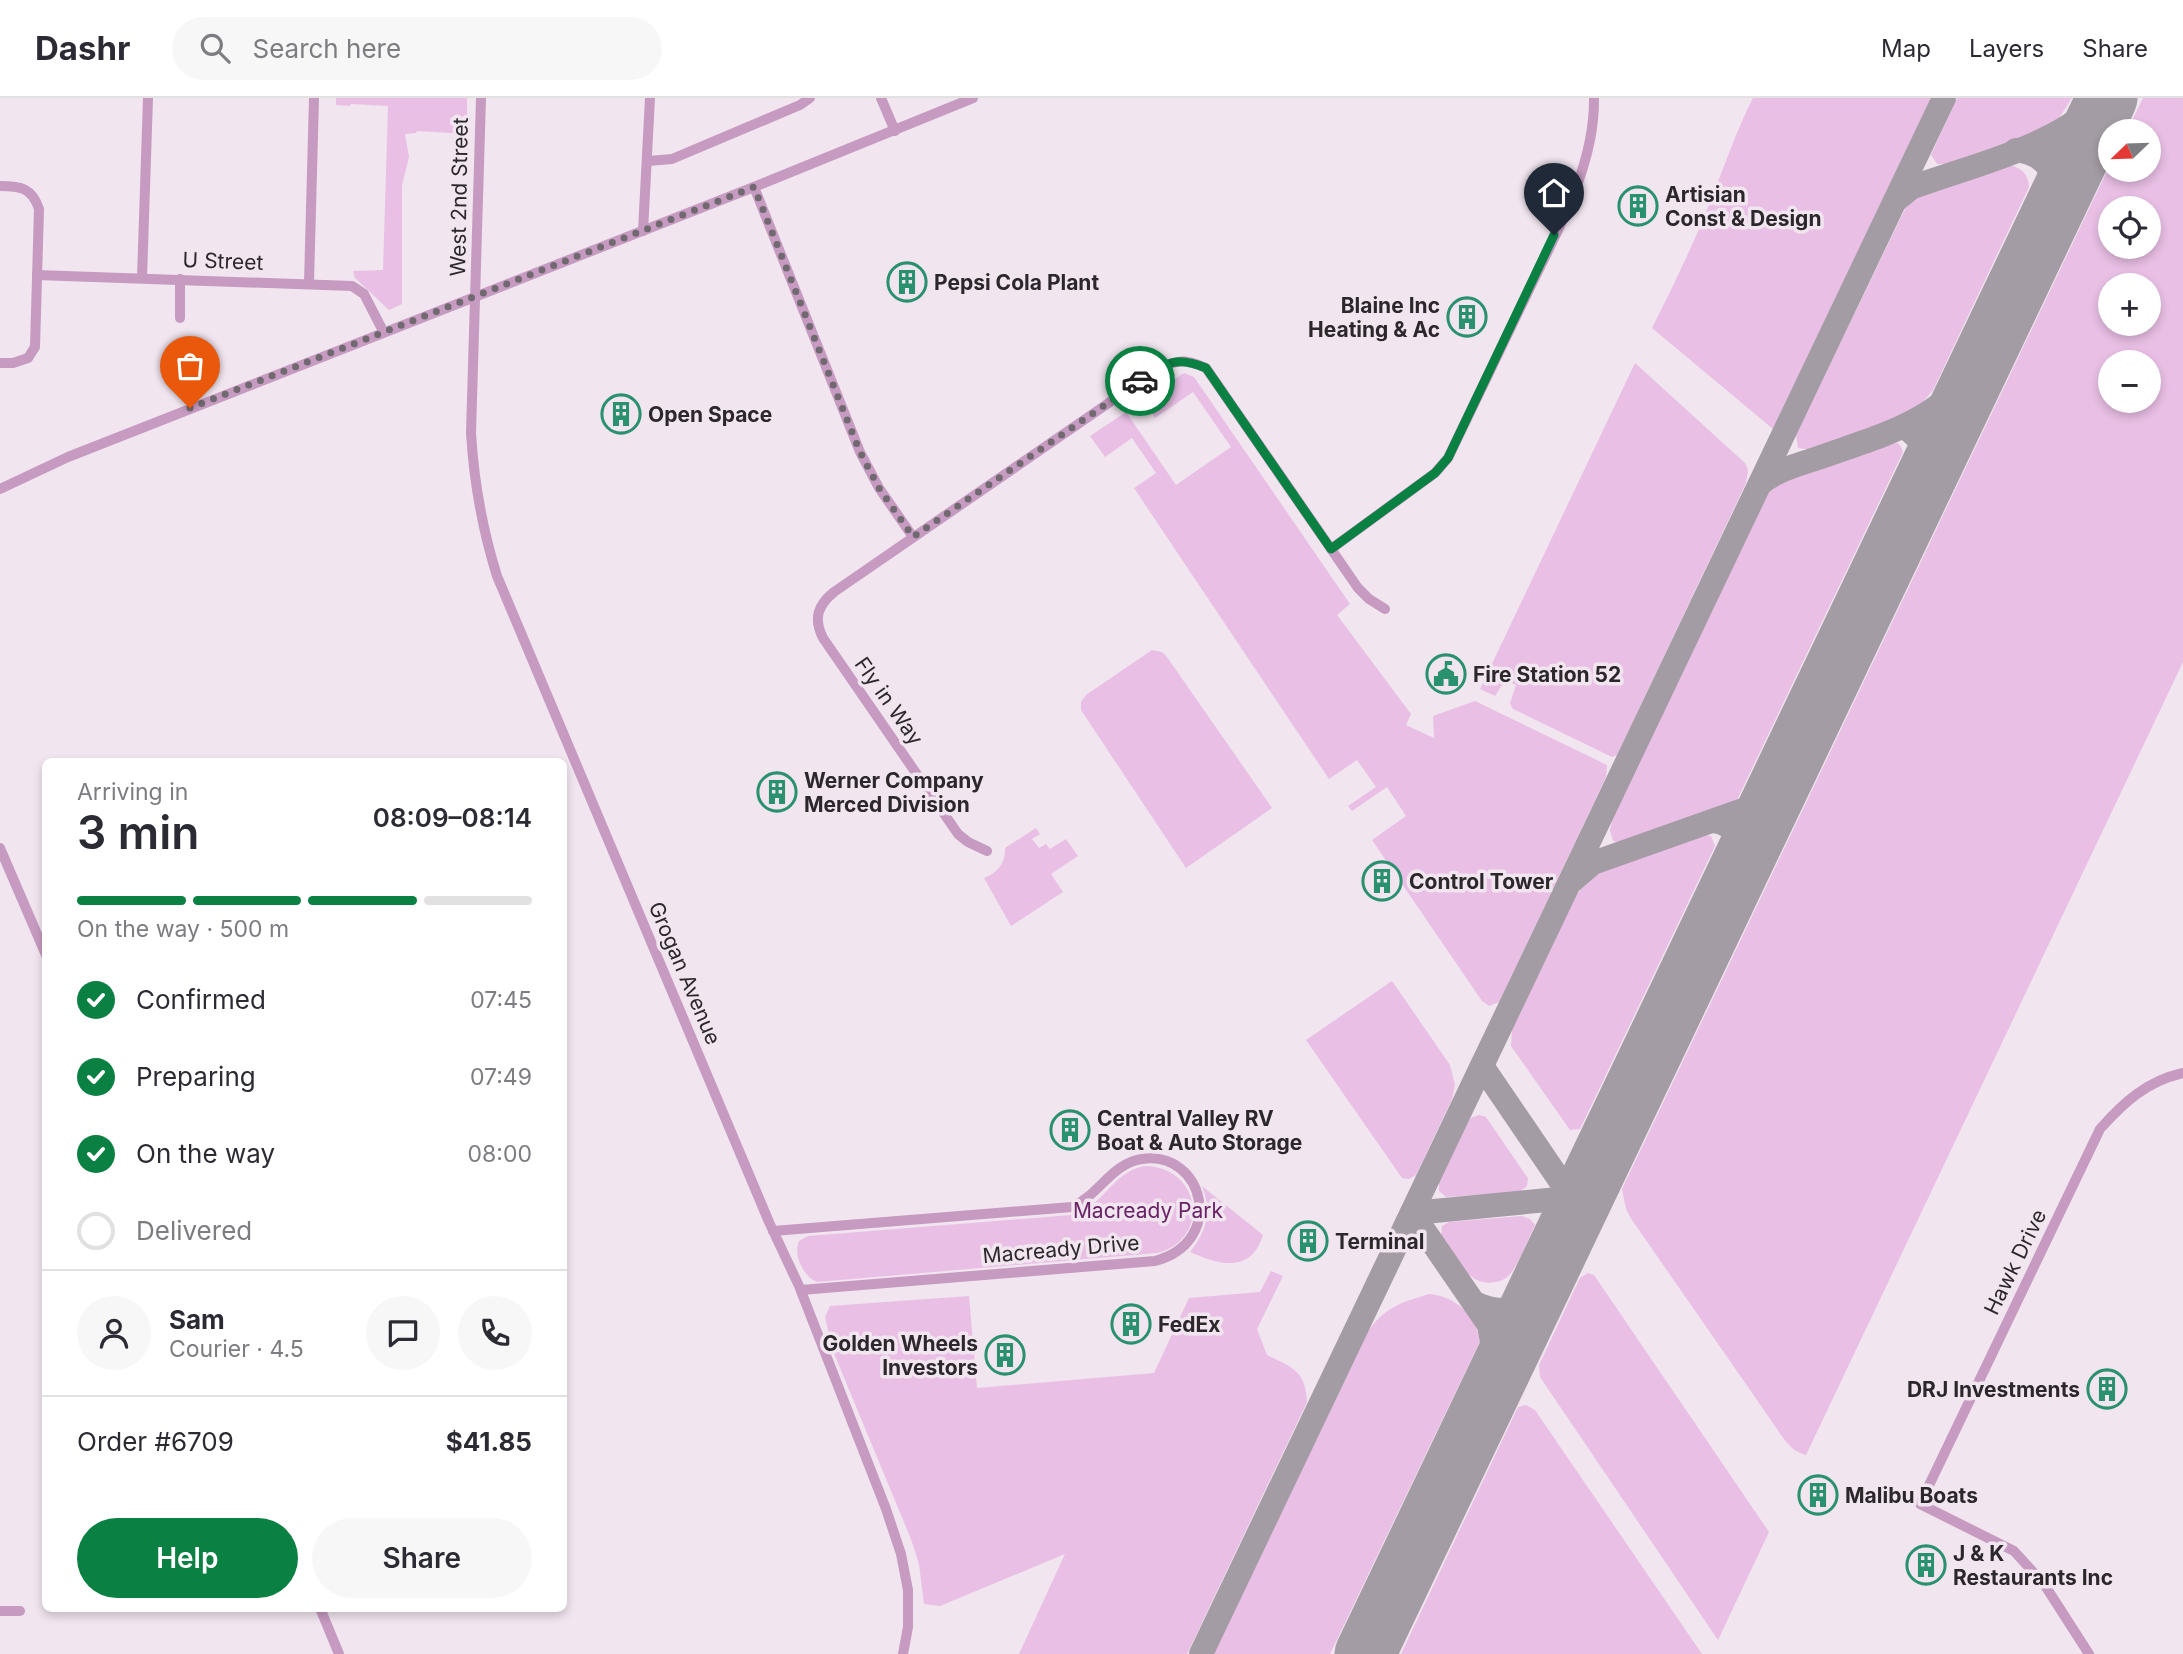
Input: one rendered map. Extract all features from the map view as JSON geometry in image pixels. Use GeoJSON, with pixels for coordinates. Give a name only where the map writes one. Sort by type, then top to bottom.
{"type":"FeatureCollection","features":[{"type":"Feature","properties":{"kind":"street"},"geometry":{"type":"LineString","coordinates":[[142,278],[148,98]]}},
{"type":"Feature","properties":{"kind":"street"},"geometry":{"type":"LineString","coordinates":[[309,283],[314,98]]}},
{"type":"Feature","properties":{"kind":"street","name":"West 2nd Street"},"geometry":{"type":"LineString","coordinates":[[477,296],[481,98]]}},
{"type":"Feature","properties":{"kind":"street"},"geometry":{"type":"LineString","coordinates":[[643,231],[650,98]]}},
{"type":"Feature","properties":{"kind":"street"},"geometry":{"type":"LineString","coordinates":[[648,162],[672,159],[800,105],[810,98]]}},
{"type":"Feature","properties":{"kind":"street"},"geometry":{"type":"LineString","coordinates":[[881,98],[894,131]]}},
{"type":"Feature","properties":{"kind":"street"},"geometry":{"type":"LineString","coordinates":[[0,489],[68,457],[973,98]]}},
{"type":"Feature","properties":{"kind":"street"},"geometry":{"type":"LineString","coordinates":[[1331,549],[1435,473],[1448,458],[1544,259],[1586,164],[1595,122],[1594,98]]}},
{"type":"Feature","properties":{"kind":"street"},"geometry":{"type":"LineString","coordinates":[[0,186],[15,186],[27,190],[35,197],[39,209],[35,347],[28,358],[13,363],[0,363]]}},
{"type":"Feature","properties":{"kind":"street"},"geometry":{"type":"LineString","coordinates":[[754,187],[860,452],[879,488],[913,537],[1158,369],[1186,360],[1206,368],[1358,588],[1385,609]]}},
{"type":"Feature","properties":{"kind":"street","name":"U Street"},"geometry":{"type":"LineString","coordinates":[[37,275],[352,286],[364,294],[383,331]]}},
{"type":"Feature","properties":{"kind":"street"},"geometry":{"type":"LineString","coordinates":[[180,279],[180,318]]}},
{"type":"Feature","properties":{"kind":"street","name":"Grogan Avenue"},"geometry":{"type":"LineString","coordinates":[[477,296],[471,433],[475,486],[486,543],[502,588],[773,1231],[801,1290],[901,1554],[908,1596],[908,1627],[903,1654]]}},
{"type":"Feature","properties":{"kind":"street"},"geometry":{"type":"LineString","coordinates":[[0,480],[14,481]]}},
{"type":"Feature","properties":{"kind":"street","name":"Fly in Way"},"geometry":{"type":"LineString","coordinates":[[913,537],[822,602],[817,613],[818,629],[958,834],[987,851]]}},
{"type":"Feature","properties":{"kind":"street"},"geometry":{"type":"LineString","coordinates":[[0,848],[42,946]]}},
{"type":"Feature","properties":{"kind":"street","name":"Hawk Drive"},"geometry":{"type":"LineString","coordinates":[[2089,1654],[2044,1584],[2014,1551],[1920,1504],[2100,1129],[2121,1104],[2142,1089],[2159,1080],[2183,1073]]}},
{"type":"Feature","properties":{"kind":"street","name":"Macready Drive"},"geometry":{"type":"LineString","coordinates":[[773,1231],[1072,1207],[1094,1194],[1123,1165],[1141,1159],[1159,1159],[1177,1166],[1191,1181],[1198,1196],[1201,1211],[1195,1234],[1178,1251],[1155,1261],[801,1290]]}},
{"type":"Feature","properties":{"kind":"street"},"geometry":{"type":"LineString","coordinates":[[0,1611],[20,1611]]}},
{"type":"Feature","properties":{"kind":"street"},"geometry":{"type":"LineString","coordinates":[[322,1612],[339,1654]]}},
{"type":"Feature","properties":{"kind":"green space"},"geometry":{"type":"Polygon","coordinates":[[[336,98],[467,98],[467,134],[417,131],[405,134],[409,157],[402,185],[402,304],[389,310],[355,278],[353,271],[383,270],[388,106],[336,105],[336,98]]]}},
{"type":"Feature","properties":{"kind":"green space"},"geometry":{"type":"Polygon","coordinates":[[[1753,98],[1931,98],[1773,429],[1652,328],[1692,245],[1753,98]]]}},
{"type":"Feature","properties":{"kind":"green space"},"geometry":{"type":"Polygon","coordinates":[[[1957,98],[2072,98],[2057,121],[2046,128],[1947,164],[1937,164],[1931,155],[1957,98]]]}},
{"type":"Feature","properties":{"kind":"green space"},"geometry":{"type":"Polygon","coordinates":[[[2143,98],[2183,98],[2183,662],[1806,1455],[1796,1451],[1784,1440],[1632,1220],[1626,1209],[1622,1189],[2102,182],[2161,182],[2161,119],[2133,119],[2143,98]]]}},
{"type":"Feature","properties":{"kind":"green space"},"geometry":{"type":"Polygon","coordinates":[[[2009,165],[2024,172],[2029,187],[1933,390],[1905,416],[1811,450],[1798,448],[1796,435],[1906,207],[1921,194],[2009,165]]]}},
{"type":"Feature","properties":{"kind":"green space"},"geometry":{"type":"Polygon","coordinates":[[[1635,363],[1745,463],[1748,470],[1746,483],[1617,755],[1612,757],[1513,709],[1510,703],[1516,685],[1505,680],[1495,696],[1480,689],[1635,363]]]}},
{"type":"Feature","properties":{"kind":"green space"},"geometry":{"type":"Polygon","coordinates":[[[1184,373],[1194,377],[1350,604],[1337,615],[1411,714],[1406,725],[1434,738],[1433,716],[1475,701],[1607,765],[1606,777],[1499,1002],[1489,1006],[1482,1001],[1372,840],[1406,816],[1387,787],[1352,811],[1348,806],[1376,787],[1357,760],[1329,779],[1134,488],[1156,473],[1132,438],[1105,457],[1090,436],[1126,412],[1176,485],[1231,447],[1193,392],[1155,418],[1143,400],[1184,373]]]}},
{"type":"Feature","properties":{"kind":"green space"},"geometry":{"type":"Polygon","coordinates":[[[1897,443],[1903,452],[1737,800],[1621,843],[1613,841],[1610,830],[1613,817],[1769,492],[1785,481],[1897,443]]]}},
{"type":"Feature","properties":{"kind":"green space"},"geometry":{"type":"Polygon","coordinates":[[[1152,650],[1162,652],[1167,657],[1272,808],[1186,868],[1081,710],[1081,702],[1086,695],[1152,650]]]}},
{"type":"Feature","properties":{"kind":"green space"},"geometry":{"type":"Polygon","coordinates":[[[1036,828],[1040,834],[1032,839],[1039,848],[1046,844],[1050,849],[1066,839],[1078,856],[1051,874],[1063,892],[1011,926],[984,878],[1000,866],[1005,848],[1036,828]]]}},
{"type":"Feature","properties":{"kind":"green space"},"geometry":{"type":"Polygon","coordinates":[[[1704,835],[1711,836],[1715,846],[1580,1129],[1570,1130],[1511,1046],[1512,1030],[1576,896],[1586,881],[1597,873],[1704,835]]]}},
{"type":"Feature","properties":{"kind":"green space"},"geometry":{"type":"Polygon","coordinates":[[[1392,981],[1450,1065],[1455,1085],[1452,1099],[1416,1175],[1409,1179],[1402,1178],[1306,1040],[1392,981]]]}},
{"type":"Feature","properties":{"kind":"green space"},"geometry":{"type":"Polygon","coordinates":[[[1479,1115],[1486,1117],[1528,1178],[1527,1186],[1519,1192],[1446,1197],[1439,1191],[1439,1182],[1468,1122],[1479,1115]]]}},
{"type":"Feature","properties":{"kind":"green space","name":"Macready Park"},"geometry":{"type":"Polygon","coordinates":[[[1144,1166],[1163,1169],[1178,1178],[1188,1190],[1192,1204],[1192,1219],[1186,1234],[1175,1245],[1157,1253],[817,1282],[807,1275],[798,1259],[799,1241],[808,1236],[1071,1215],[1093,1204],[1123,1176],[1144,1166]]]}},
{"type":"Feature","properties":{"kind":"green space"},"geometry":{"type":"Polygon","coordinates":[[[1202,1186],[1263,1235],[1251,1256],[1242,1261],[1223,1263],[1190,1252],[1206,1220],[1207,1204],[1202,1186]]]}},
{"type":"Feature","properties":{"kind":"green space"},"geometry":{"type":"Polygon","coordinates":[[[1522,1216],[1535,1225],[1511,1272],[1498,1281],[1486,1282],[1469,1275],[1441,1235],[1442,1226],[1449,1222],[1522,1216]]]}},
{"type":"Feature","properties":{"kind":"green space"},"geometry":{"type":"Polygon","coordinates":[[[1271,1271],[1283,1276],[1257,1329],[1267,1355],[1296,1371],[1304,1383],[1307,1402],[1187,1654],[1019,1654],[1065,1554],[940,1606],[924,1604],[919,1564],[911,1539],[833,1351],[825,1317],[830,1306],[969,1296],[977,1388],[1154,1373],[1189,1298],[1260,1292],[1271,1271]]]}},
{"type":"Feature","properties":{"kind":"green space"},"geometry":{"type":"Polygon","coordinates":[[[1588,1273],[1594,1275],[1769,1532],[1718,1640],[1540,1377],[1539,1365],[1580,1278],[1588,1273]]]}},
{"type":"Feature","properties":{"kind":"green space"},"geometry":{"type":"Polygon","coordinates":[[[1429,1294],[1447,1299],[1463,1308],[1474,1323],[1480,1341],[1330,1654],[1214,1654],[1367,1333],[1380,1317],[1394,1307],[1429,1294]]]}},
{"type":"Feature","properties":{"kind":"green space"},"geometry":{"type":"Polygon","coordinates":[[[1526,1405],[1535,1410],[1702,1654],[1401,1654],[1518,1407],[1526,1405]]]}},
{"type":"Feature","properties":{"kind":"taxiway"},"geometry":{"type":"LineString","coordinates":[[1201,1654],[1944,98]]}},
{"type":"Feature","properties":{"kind":"taxiway"},"geometry":{"type":"LineString","coordinates":[[1895,201],[1911,188],[2039,142],[2084,115],[2102,98]]}},
{"type":"Feature","properties":{"kind":"taxiway"},"geometry":{"type":"LineString","coordinates":[[2016,150],[2037,157],[2050,170],[2055,188],[2053,210]]}},
{"type":"Feature","properties":{"kind":"taxiway"},"geometry":{"type":"LineString","coordinates":[[1760,484],[1787,468],[1890,432],[1931,411],[1950,396],[1984,356]]}},
{"type":"Feature","properties":{"kind":"taxiway"},"geometry":{"type":"LineString","coordinates":[[1904,427],[1917,437],[1924,449],[1927,462],[1925,478]]}},
{"type":"Feature","properties":{"kind":"taxiway"},"geometry":{"type":"LineString","coordinates":[[1572,881],[1593,863],[1754,806],[1773,791],[1784,776]]}},
{"type":"Feature","properties":{"kind":"taxiway"},"geometry":{"type":"LineString","coordinates":[[1714,821],[1731,828],[1738,841],[1736,876]]}},
{"type":"Feature","properties":{"kind":"taxiway"},"geometry":{"type":"LineString","coordinates":[[1482,1066],[1561,1182],[1567,1213],[1560,1245]]}},
{"type":"Feature","properties":{"kind":"taxiway"},"geometry":{"type":"LineString","coordinates":[[1407,1223],[1424,1212],[1558,1199],[1582,1186],[1601,1160]]}},
{"type":"Feature","properties":{"kind":"taxiway"},"geometry":{"type":"LineString","coordinates":[[1412,1213],[1489,1325],[1495,1359],[1487,1398]]}},
{"type":"Feature","properties":{"kind":"taxiway"},"geometry":{"type":"LineString","coordinates":[[1475,1303],[1493,1309],[1510,1309],[1525,1303],[1539,1289]]}},
{"type":"Feature","properties":{"kind":"runway"},"geometry":{"type":"LineString","coordinates":[[1365,1654],[2107,98]]}},
{"type":"Feature","properties":{"kind":"way so far"},"geometry":{"type":"LineString","coordinates":[[190,408],[754,187],[860,452],[879,488],[913,537],[1140,381]]}},
{"type":"Feature","properties":{"kind":"place","name":"Artisian Const & Design"},"geometry":{"type":"Point","coordinates":[1638,206]}},
{"type":"Feature","properties":{"kind":"place","name":"Pepsi Cola Plant"},"geometry":{"type":"Point","coordinates":[907,282]}},
{"type":"Feature","properties":{"kind":"place","name":"Blaine Inc Heating & Ac"},"geometry":{"type":"Point","coordinates":[1467,317]}},
{"type":"Feature","properties":{"kind":"place","name":"Open Space"},"geometry":{"type":"Point","coordinates":[621,414]}},
{"type":"Feature","properties":{"kind":"place","name":"Fire Station 52"},"geometry":{"type":"Point","coordinates":[1446,674]}},
{"type":"Feature","properties":{"kind":"place","name":"Werner Company Merced Division"},"geometry":{"type":"Point","coordinates":[777,792]}},
{"type":"Feature","properties":{"kind":"place","name":"Control Tower"},"geometry":{"type":"Point","coordinates":[1382,881]}},
{"type":"Feature","properties":{"kind":"place","name":"Central Valley RV Boat & Auto Storage"},"geometry":{"type":"Point","coordinates":[1070,1130]}},
{"type":"Feature","properties":{"kind":"place","name":"Terminal"},"geometry":{"type":"Point","coordinates":[1308,1241]}},
{"type":"Feature","properties":{"kind":"place","name":"FedEx"},"geometry":{"type":"Point","coordinates":[1131,1324]}},
{"type":"Feature","properties":{"kind":"place","name":"Golden Wheels Investors"},"geometry":{"type":"Point","coordinates":[1005,1355]}},
{"type":"Feature","properties":{"kind":"place","name":"DRJ Investments"},"geometry":{"type":"Point","coordinates":[2107,1389]}},
{"type":"Feature","properties":{"kind":"place","name":"Malibu Boats"},"geometry":{"type":"Point","coordinates":[1818,1495]}},
{"type":"Feature","properties":{"kind":"place","name":"J & K Restaurants Inc"},"geometry":{"type":"Point","coordinates":[1926,1565]}},
{"type":"Feature","properties":{"kind":"route"},"geometry":{"type":"LineString","coordinates":[[1140,381],[1175,362],[1186,360],[1206,368],[1331,549],[1435,473],[1448,458],[1554,235]]}}]}
